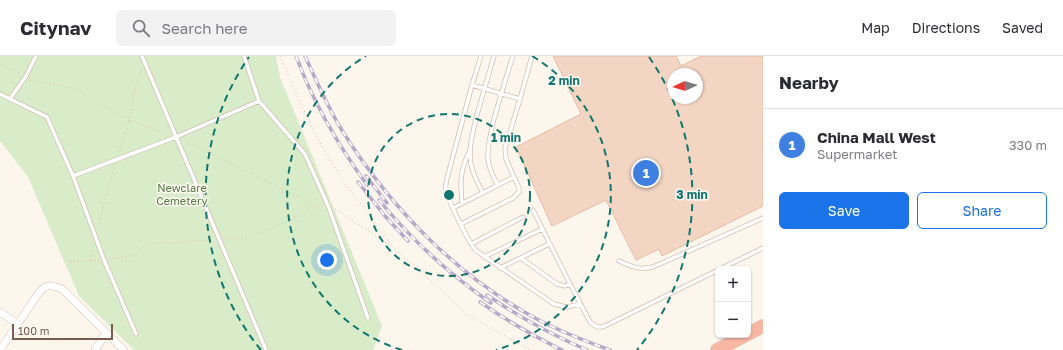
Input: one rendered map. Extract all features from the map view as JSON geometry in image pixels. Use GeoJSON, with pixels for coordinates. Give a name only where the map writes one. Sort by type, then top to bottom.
{"type":"FeatureCollection","features":[{"type":"Feature","properties":{"kind":"highway"},"geometry":{"type":"LineString","coordinates":[[751,332],[763,326]]}},
{"type":"Feature","properties":{"kind":"highway"},"geometry":{"type":"LineString","coordinates":[[717,350],[740,338]]}},
{"type":"Feature","properties":{"kind":"street"},"geometry":{"type":"LineString","coordinates":[[0,350],[42,288],[48,286],[62,289],[124,350]]}},
{"type":"Feature","properties":{"kind":"street"},"geometry":{"type":"LineString","coordinates":[[0,312],[18,324]]}},
{"type":"Feature","properties":{"kind":"street"},"geometry":{"type":"LineString","coordinates":[[95,350],[106,333]]}},
{"type":"Feature","properties":{"kind":"lane"},"geometry":{"type":"LineString","coordinates":[[10,99],[26,76],[36,56]]}},
{"type":"Feature","properties":{"kind":"lane"},"geometry":{"type":"LineString","coordinates":[[142,56],[266,350]]}},
{"type":"Feature","properties":{"kind":"lane"},"geometry":{"type":"LineString","coordinates":[[244,56],[259,101],[305,154],[329,208],[368,318]]}},
{"type":"Feature","properties":{"kind":"lane"},"geometry":{"type":"LineString","coordinates":[[481,56],[446,182],[448,198],[471,244],[484,257],[554,304],[566,306],[580,304]]}},
{"type":"Feature","properties":{"kind":"lane"},"geometry":{"type":"LineString","coordinates":[[483,193],[475,177],[471,164],[470,150],[484,88],[494,56]]}},
{"type":"Feature","properties":{"kind":"lane"},"geometry":{"type":"LineString","coordinates":[[498,185],[492,176],[489,167],[488,148],[512,56]]}},
{"type":"Feature","properties":{"kind":"lane"},"geometry":{"type":"LineString","coordinates":[[461,224],[513,198],[519,192],[519,188],[506,159],[505,148],[532,56]]}},
{"type":"Feature","properties":{"kind":"lane"},"geometry":{"type":"LineString","coordinates":[[472,85],[520,99]]}},
{"type":"Feature","properties":{"kind":"lane"},"geometry":{"type":"LineString","coordinates":[[0,94],[47,117],[73,176],[104,260],[136,334]]}},
{"type":"Feature","properties":{"kind":"lane"},"geometry":{"type":"LineString","coordinates":[[73,176],[176,137],[259,101]]}},
{"type":"Feature","properties":{"kind":"lane"},"geometry":{"type":"LineString","coordinates":[[462,203],[460,186],[461,174],[470,150]]}},
{"type":"Feature","properties":{"kind":"lane"},"geometry":{"type":"LineString","coordinates":[[453,208],[514,177]]}},
{"type":"Feature","properties":{"kind":"lane"},"geometry":{"type":"LineString","coordinates":[[533,210],[580,304],[590,322],[595,326],[601,327],[715,271]]}},
{"type":"Feature","properties":{"kind":"lane"},"geometry":{"type":"LineString","coordinates":[[471,244],[523,217]]}},
{"type":"Feature","properties":{"kind":"lane"},"geometry":{"type":"LineString","coordinates":[[619,260],[634,268],[644,269],[653,267],[763,218]]}},
{"type":"Feature","properties":{"kind":"lane"},"geometry":{"type":"LineString","coordinates":[[484,257],[542,229]]}},
{"type":"Feature","properties":{"kind":"lane"},"geometry":{"type":"LineString","coordinates":[[500,268],[549,244]]}},
{"type":"Feature","properties":{"kind":"lane"},"geometry":{"type":"LineString","coordinates":[[725,266],[763,248]]}},
{"type":"Feature","properties":{"kind":"lane"},"geometry":{"type":"LineString","coordinates":[[521,258],[556,284],[565,286],[570,284]]}},
{"type":"Feature","properties":{"kind":"path"},"geometry":{"type":"LineString","coordinates":[[280,56],[324,151],[340,176],[391,246]]}},
{"type":"Feature","properties":{"kind":"path"},"geometry":{"type":"LineString","coordinates":[[0,64],[26,76],[29,80],[73,88],[129,120],[176,137],[319,207],[336,210],[391,246],[466,314],[530,350]]}},
{"type":"Feature","properties":{"kind":"path"},"geometry":{"type":"LineString","coordinates":[[70,262],[104,260],[131,256],[148,244],[249,238],[319,207]]}},
{"type":"Feature","properties":{"kind":"green space","name":"Newclare Cemetery"},"geometry":{"type":"Polygon","coordinates":[[[0,56],[276,56],[280,77],[382,326],[373,350],[134,350],[79,296],[28,177],[0,141],[0,56]]]}},
{"type":"Feature","properties":{"kind":"building"},"geometry":{"type":"Polygon","coordinates":[[[553,56],[676,56],[681,66],[701,56],[763,56],[763,206],[662,256],[659,249],[636,260],[606,200],[552,226],[516,147],[581,114],[553,56]]]}},
{"type":"Feature","properties":{"kind":"railway"},"geometry":{"type":"LineString","coordinates":[[296,56],[310,90],[327,123],[367,185]]}},
{"type":"Feature","properties":{"kind":"railway"},"geometry":{"type":"LineString","coordinates":[[305,56],[332,114],[343,132],[382,187],[427,237],[452,260],[506,301],[553,327],[610,350]]}},
{"type":"Feature","properties":{"kind":"railway"},"geometry":{"type":"LineString","coordinates":[[366,176],[387,203]]}},
{"type":"Feature","properties":{"kind":"railway"},"geometry":{"type":"LineString","coordinates":[[358,182],[385,216],[408,241]]}},
{"type":"Feature","properties":{"kind":"railway"},"geometry":{"type":"LineString","coordinates":[[379,200],[417,242],[431,255],[460,280],[491,303]]}},
{"type":"Feature","properties":{"kind":"railway"},"geometry":{"type":"LineString","coordinates":[[487,295],[536,325],[587,350]]}},
{"type":"Feature","properties":{"kind":"railway"},"geometry":{"type":"LineString","coordinates":[[480,302],[520,328],[562,350]]}},
{"type":"Feature","properties":{"kind":"place","name":"China Mall West"},"geometry":{"type":"Point","coordinates":[646,173]}}]}
